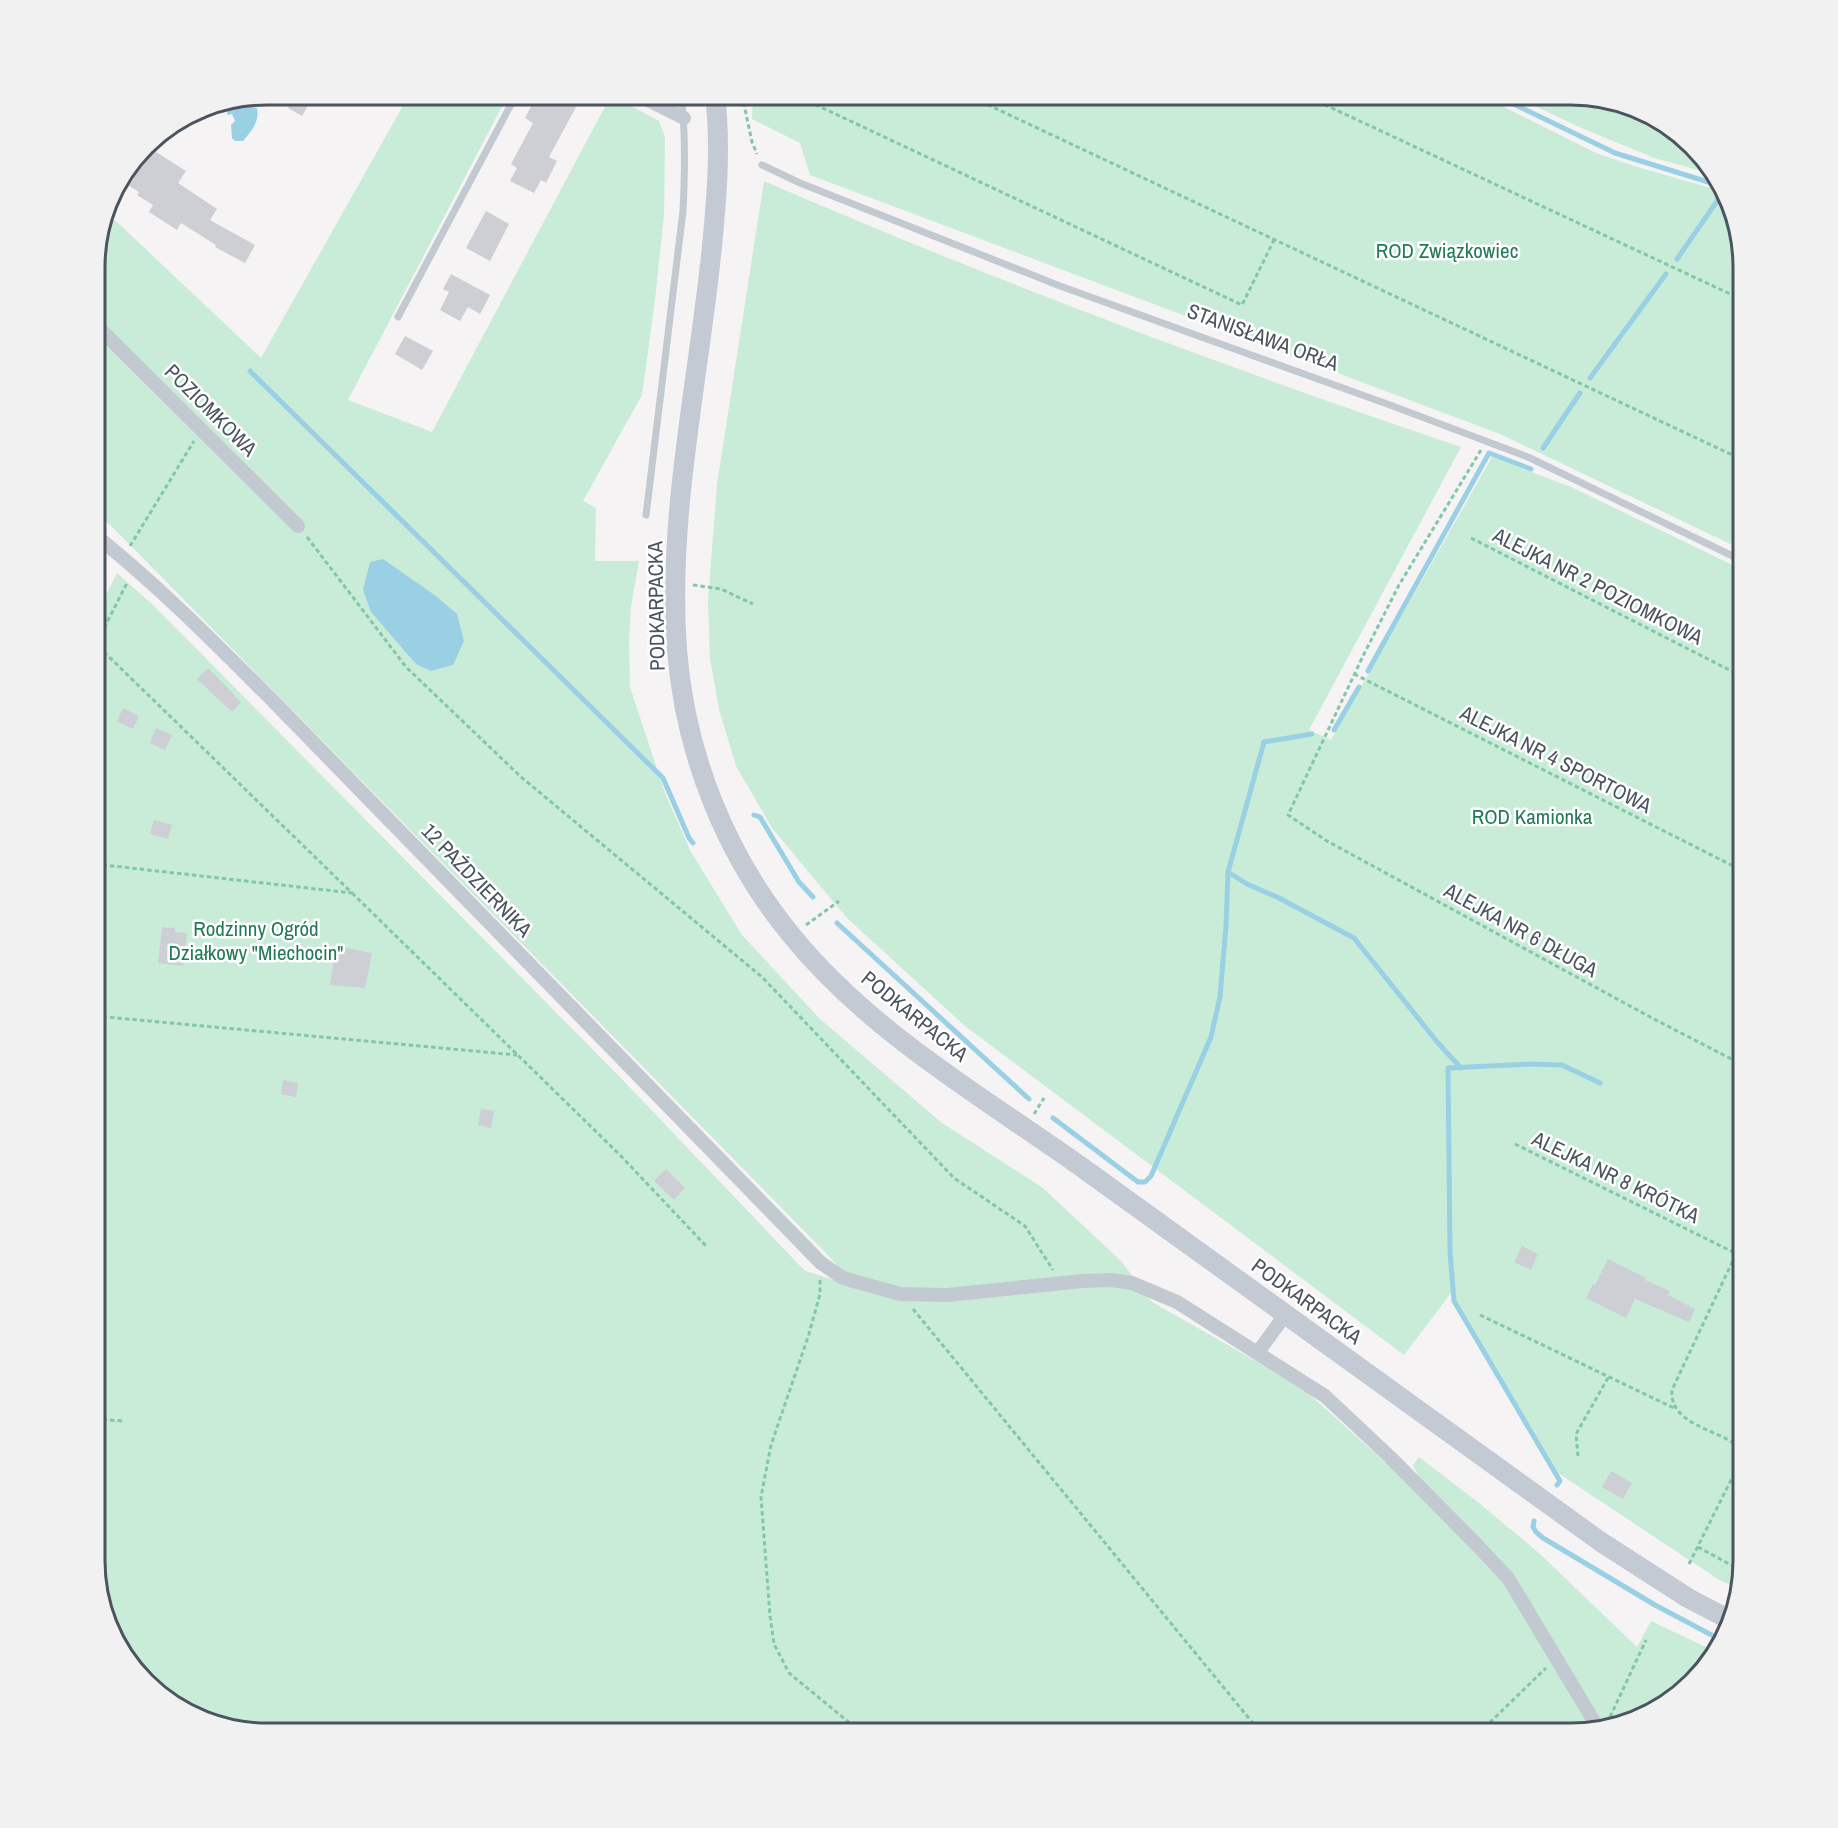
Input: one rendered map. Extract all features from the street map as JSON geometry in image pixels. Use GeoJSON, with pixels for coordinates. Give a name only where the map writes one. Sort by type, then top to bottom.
{"type":"FeatureCollection","features":[{"type":"Feature","properties":{"kind":"main road","name":"PODKARPACKA"},"geometry":{"type":"LineString","coordinates":[[716,105],[719,147],[717,187],[678,532],[677,651],[691,734],[706,785],[739,858],[771,908],[792,936],[839,986],[911,1048],[1610,1548],[1688,1598],[1723,1616]]}},
{"type":"Feature","properties":{"kind":"street"},"geometry":{"type":"LineString","coordinates":[[658,105],[684,118]]}},
{"type":"Feature","properties":{"kind":"street","name":"POZIOMKOWA"},"geometry":{"type":"LineString","coordinates":[[105,334],[298,526]]}},
{"type":"Feature","properties":{"kind":"street","name":"12 PAŹDZIERNIKA"},"geometry":{"type":"LineString","coordinates":[[105,543],[200,628],[275,703],[821,1263],[843,1278],[900,1294],[947,1295],[1111,1280],[1132,1283],[1177,1302],[1325,1396],[1390,1457],[1508,1578],[1594,1722]]}},
{"type":"Feature","properties":{"kind":"street"},"geometry":{"type":"LineString","coordinates":[[1258,1352],[1285,1315]]}},
{"type":"Feature","properties":{"kind":"lane"},"geometry":{"type":"LineString","coordinates":[[398,317],[510,105]]}},
{"type":"Feature","properties":{"kind":"lane"},"geometry":{"type":"LineString","coordinates":[[646,515],[683,211],[682,105]]}},
{"type":"Feature","properties":{"kind":"lane","name":"STANISŁAWA ORŁA"},"geometry":{"type":"LineString","coordinates":[[762,165],[800,183],[1060,286],[1486,440],[1527,457],[1733,556]]}},
{"type":"Feature","properties":{"kind":"path"},"geometry":{"type":"LineString","coordinates":[[744,105],[752,142],[762,165]]}},
{"type":"Feature","properties":{"kind":"path"},"geometry":{"type":"LineString","coordinates":[[816,105],[1242,305],[1274,240]]}},
{"type":"Feature","properties":{"kind":"path"},"geometry":{"type":"LineString","coordinates":[[988,105],[1733,455]]}},
{"type":"Feature","properties":{"kind":"path"},"geometry":{"type":"LineString","coordinates":[[1325,105],[1733,295]]}},
{"type":"Feature","properties":{"kind":"path"},"geometry":{"type":"LineString","coordinates":[[123,557],[201,429]]}},
{"type":"Feature","properties":{"kind":"path"},"geometry":{"type":"LineString","coordinates":[[1354,674],[1399,585],[1473,466],[1486,440]]}},
{"type":"Feature","properties":{"kind":"path"},"geometry":{"type":"LineString","coordinates":[[298,526],[406,667],[521,777],[762,977],[954,1178],[1025,1226],[1061,1283]]}},
{"type":"Feature","properties":{"kind":"path","name":"ALEJKA NR 2 POZIOMKOWA"},"geometry":{"type":"LineString","coordinates":[[1471,538],[1733,672]]}},
{"type":"Feature","properties":{"kind":"path"},"geometry":{"type":"LineString","coordinates":[[105,627],[136,569]]}},
{"type":"Feature","properties":{"kind":"path"},"geometry":{"type":"LineString","coordinates":[[676,586],[721,589],[753,604]]}},
{"type":"Feature","properties":{"kind":"path"},"geometry":{"type":"LineString","coordinates":[[105,653],[620,1155],[707,1247]]}},
{"type":"Feature","properties":{"kind":"path","name":"ALEJKA NR 6 DŁUGA"},"geometry":{"type":"LineString","coordinates":[[1354,674],[1288,814],[1327,842],[1733,1060]]}},
{"type":"Feature","properties":{"kind":"path","name":"ALEJKA NR 4 SPORTOWA"},"geometry":{"type":"LineString","coordinates":[[1354,674],[1733,866]]}},
{"type":"Feature","properties":{"kind":"path"},"geometry":{"type":"LineString","coordinates":[[105,865],[351,893]]}},
{"type":"Feature","properties":{"kind":"path"},"geometry":{"type":"LineString","coordinates":[[792,936],[839,901]]}},
{"type":"Feature","properties":{"kind":"path"},"geometry":{"type":"LineString","coordinates":[[105,1017],[518,1055]]}},
{"type":"Feature","properties":{"kind":"path","name":"ALEJKA NR 8 KRÓTKA"},"geometry":{"type":"LineString","coordinates":[[1515,1144],[1733,1253]]}},
{"type":"Feature","properties":{"kind":"path"},"geometry":{"type":"LineString","coordinates":[[1733,1260],[1672,1390],[1671,1399],[1684,1418],[1733,1443]]}},
{"type":"Feature","properties":{"kind":"path"},"geometry":{"type":"LineString","coordinates":[[821,1263],[820,1294],[809,1334],[771,1444],[761,1497],[774,1644],[789,1673],[849,1723]]}},
{"type":"Feature","properties":{"kind":"path"},"geometry":{"type":"LineString","coordinates":[[900,1294],[1252,1723]]}},
{"type":"Feature","properties":{"kind":"path"},"geometry":{"type":"LineString","coordinates":[[1480,1315],[1676,1409]]}},
{"type":"Feature","properties":{"kind":"path"},"geometry":{"type":"LineString","coordinates":[[1578,1456],[1576,1434],[1609,1376]]}},
{"type":"Feature","properties":{"kind":"path"},"geometry":{"type":"LineString","coordinates":[[105,1420],[123,1421]]}},
{"type":"Feature","properties":{"kind":"path"},"geometry":{"type":"LineString","coordinates":[[1689,1564],[1733,1479]]}},
{"type":"Feature","properties":{"kind":"path"},"geometry":{"type":"LineString","coordinates":[[1698,1547],[1733,1566]]}},
{"type":"Feature","properties":{"kind":"path"},"geometry":{"type":"LineString","coordinates":[[1609,1718],[1646,1640]]}},
{"type":"Feature","properties":{"kind":"path"},"geometry":{"type":"LineString","coordinates":[[1490,1723],[1556,1658]]}},
{"type":"Feature","properties":{"kind":"green space","name":"Rodzinny Ogród Działkowy \"Miechocin\""},"geometry":{"type":"Polygon","coordinates":[[[403,105],[503,105],[348,400],[432,432],[606,105],[629,105],[659,121],[665,137],[664,215],[642,395],[583,501],[596,508],[595,561],[639,561],[631,606],[630,687],[665,793],[691,852],[742,935],[820,1019],[942,1123],[1043,1188],[1121,1261],[1152,1302],[1300,1386],[1415,1489],[1418,1475],[1413,1465],[1419,1457],[1540,1554],[1637,1647],[1651,1621],[1707,1648],[1686,1676],[1670,1690],[1633,1711],[1611,1718],[1609,1714],[1610,1718],[1603,1720],[1571,1723],[267,1723],[235,1720],[205,1711],[168,1690],[152,1676],[132,1651],[117,1623],[108,1593],[105,1561],[105,597],[117,573],[154,606],[617,1074],[805,1271],[857,1287],[105,521],[105,256],[113,219],[261,358],[403,105]]]}},
{"type":"Feature","properties":{"kind":"green space","name":"ROD Związkowiec"},"geometry":{"type":"Polygon","coordinates":[[[753,105],[1500,105],[1596,153],[1712,188],[1721,205],[1732,246],[1733,545],[1500,434],[810,175],[800,143],[752,119],[753,105]]]}},
{"type":"Feature","properties":{"kind":"green space"},"geometry":{"type":"Polygon","coordinates":[[[1533,105],[1592,106],[1633,117],[1670,138],[1702,171],[1654,158],[1533,105]]]}},
{"type":"Feature","properties":{"kind":"green space","name":"ROD Kamionka"},"geometry":{"type":"Polygon","coordinates":[[[764,181],[1023,288],[1285,386],[1461,447],[1309,730],[1331,740],[1492,457],[1571,487],[1733,565],[1731,1585],[1721,1581],[1558,1473],[1451,1293],[1404,1355],[965,1026],[847,918],[772,828],[736,766],[719,709],[710,658],[708,601],[717,484],[764,181]]]}},
{"type":"Feature","properties":{"kind":"water"},"geometry":{"type":"Polygon","coordinates":[[[249,106],[257,108],[258,113],[252,130],[243,141],[235,141],[232,138],[231,125],[235,121],[232,114],[227,115],[228,110],[249,106]]]}},
{"type":"Feature","properties":{"kind":"water"},"geometry":{"type":"Polygon","coordinates":[[[383,559],[436,596],[457,614],[464,641],[453,665],[431,671],[416,664],[371,612],[363,590],[370,562],[383,559]]]}},
{"type":"Feature","properties":{"kind":"building"},"geometry":{"type":"Polygon","coordinates":[[[290,105],[308,105],[302,116],[288,108],[290,105]]]}},
{"type":"Feature","properties":{"kind":"building"},"geometry":{"type":"Polygon","coordinates":[[[532,105],[572,105],[576,107],[549,157],[557,161],[546,183],[541,180],[534,193],[510,181],[517,168],[511,164],[533,123],[525,118],[532,105]]]}},
{"type":"Feature","properties":{"kind":"building"},"geometry":{"type":"Polygon","coordinates":[[[155,149],[186,171],[178,183],[217,209],[210,220],[255,245],[245,263],[215,247],[216,245],[181,223],[177,230],[149,212],[153,205],[137,195],[139,192],[128,185],[155,149]]]}},
{"type":"Feature","properties":{"kind":"building"},"geometry":{"type":"Polygon","coordinates":[[[486,211],[509,224],[490,261],[466,248],[486,211]]]}},
{"type":"Feature","properties":{"kind":"building"},"geometry":{"type":"Polygon","coordinates":[[[451,274],[490,295],[480,314],[468,307],[460,321],[440,310],[449,292],[443,289],[451,274]]]}},
{"type":"Feature","properties":{"kind":"building"},"geometry":{"type":"Polygon","coordinates":[[[405,336],[433,351],[422,370],[395,354],[405,336]]]}},
{"type":"Feature","properties":{"kind":"building"},"geometry":{"type":"Polygon","coordinates":[[[208,668],[241,702],[232,712],[197,679],[208,668]]]}},
{"type":"Feature","properties":{"kind":"building"},"geometry":{"type":"Polygon","coordinates":[[[123,708],[139,716],[133,729],[117,721],[123,708]]]}},
{"type":"Feature","properties":{"kind":"building"},"geometry":{"type":"Polygon","coordinates":[[[156,728],[172,735],[165,750],[150,743],[156,728]]]}},
{"type":"Feature","properties":{"kind":"building"},"geometry":{"type":"Polygon","coordinates":[[[154,820],[172,825],[168,839],[150,834],[154,820]]]}},
{"type":"Feature","properties":{"kind":"building"},"geometry":{"type":"Polygon","coordinates":[[[162,927],[175,928],[175,932],[187,933],[183,966],[158,963],[162,927]]]}},
{"type":"Feature","properties":{"kind":"building"},"geometry":{"type":"Polygon","coordinates":[[[336,946],[372,953],[365,988],[330,985],[336,946]]]}},
{"type":"Feature","properties":{"kind":"building"},"geometry":{"type":"Polygon","coordinates":[[[283,1080],[298,1083],[296,1097],[281,1094],[283,1080]]]}},
{"type":"Feature","properties":{"kind":"building"},"geometry":{"type":"Polygon","coordinates":[[[481,1109],[494,1111],[491,1128],[478,1125],[481,1109]]]}},
{"type":"Feature","properties":{"kind":"building"},"geometry":{"type":"Polygon","coordinates":[[[666,1169],[685,1188],[674,1200],[654,1181],[666,1169]]]}},
{"type":"Feature","properties":{"kind":"building"},"geometry":{"type":"Polygon","coordinates":[[[1522,1246],[1538,1254],[1531,1270],[1514,1262],[1522,1246]]]}},
{"type":"Feature","properties":{"kind":"building"},"geometry":{"type":"Polygon","coordinates":[[[1608,1259],[1670,1291],[1668,1295],[1695,1309],[1689,1322],[1635,1299],[1626,1318],[1586,1298],[1608,1259]]]}},
{"type":"Feature","properties":{"kind":"building"},"geometry":{"type":"Polygon","coordinates":[[[1611,1471],[1632,1483],[1623,1499],[1602,1487],[1611,1471]]]}},
{"type":"Feature","properties":{"kind":"waterway"},"geometry":{"type":"LineString","coordinates":[[1516,105],[1615,153],[1709,182]]}},
{"type":"Feature","properties":{"kind":"waterway"},"geometry":{"type":"LineString","coordinates":[[1677,259],[1718,200]]}},
{"type":"Feature","properties":{"kind":"waterway"},"geometry":{"type":"LineString","coordinates":[[1590,378],[1666,274]]}},
{"type":"Feature","properties":{"kind":"waterway"},"geometry":{"type":"LineString","coordinates":[[250,371],[663,778],[693,843]]}},
{"type":"Feature","properties":{"kind":"waterway"},"geometry":{"type":"LineString","coordinates":[[1543,448],[1580,393]]}},
{"type":"Feature","properties":{"kind":"waterway"},"geometry":{"type":"LineString","coordinates":[[1368,671],[1489,453],[1531,469]]}},
{"type":"Feature","properties":{"kind":"waterway"},"geometry":{"type":"LineString","coordinates":[[1334,730],[1359,687]]}},
{"type":"Feature","properties":{"kind":"waterway"},"geometry":{"type":"LineString","coordinates":[[1053,1118],[1138,1182],[1145,1182],[1151,1176],[1211,1037],[1220,997],[1228,872],[1264,742],[1312,734]]}},
{"type":"Feature","properties":{"kind":"waterway"},"geometry":{"type":"LineString","coordinates":[[754,815],[760,817],[799,882],[813,897]]}},
{"type":"Feature","properties":{"kind":"waterway"},"geometry":{"type":"LineString","coordinates":[[1228,872],[1247,884],[1279,898],[1354,938],[1438,1043],[1461,1068]]}},
{"type":"Feature","properties":{"kind":"waterway"},"geometry":{"type":"LineString","coordinates":[[837,923],[1029,1099]]}},
{"type":"Feature","properties":{"kind":"waterway"},"geometry":{"type":"LineString","coordinates":[[1557,1485],[1560,1481],[1454,1301],[1450,1252],[1448,1068],[1531,1064],[1562,1065],[1600,1083]]}},
{"type":"Feature","properties":{"kind":"waterway"},"geometry":{"type":"LineString","coordinates":[[1534,1521],[1533,1527],[1543,1538],[1655,1605],[1714,1636]]}}]}
